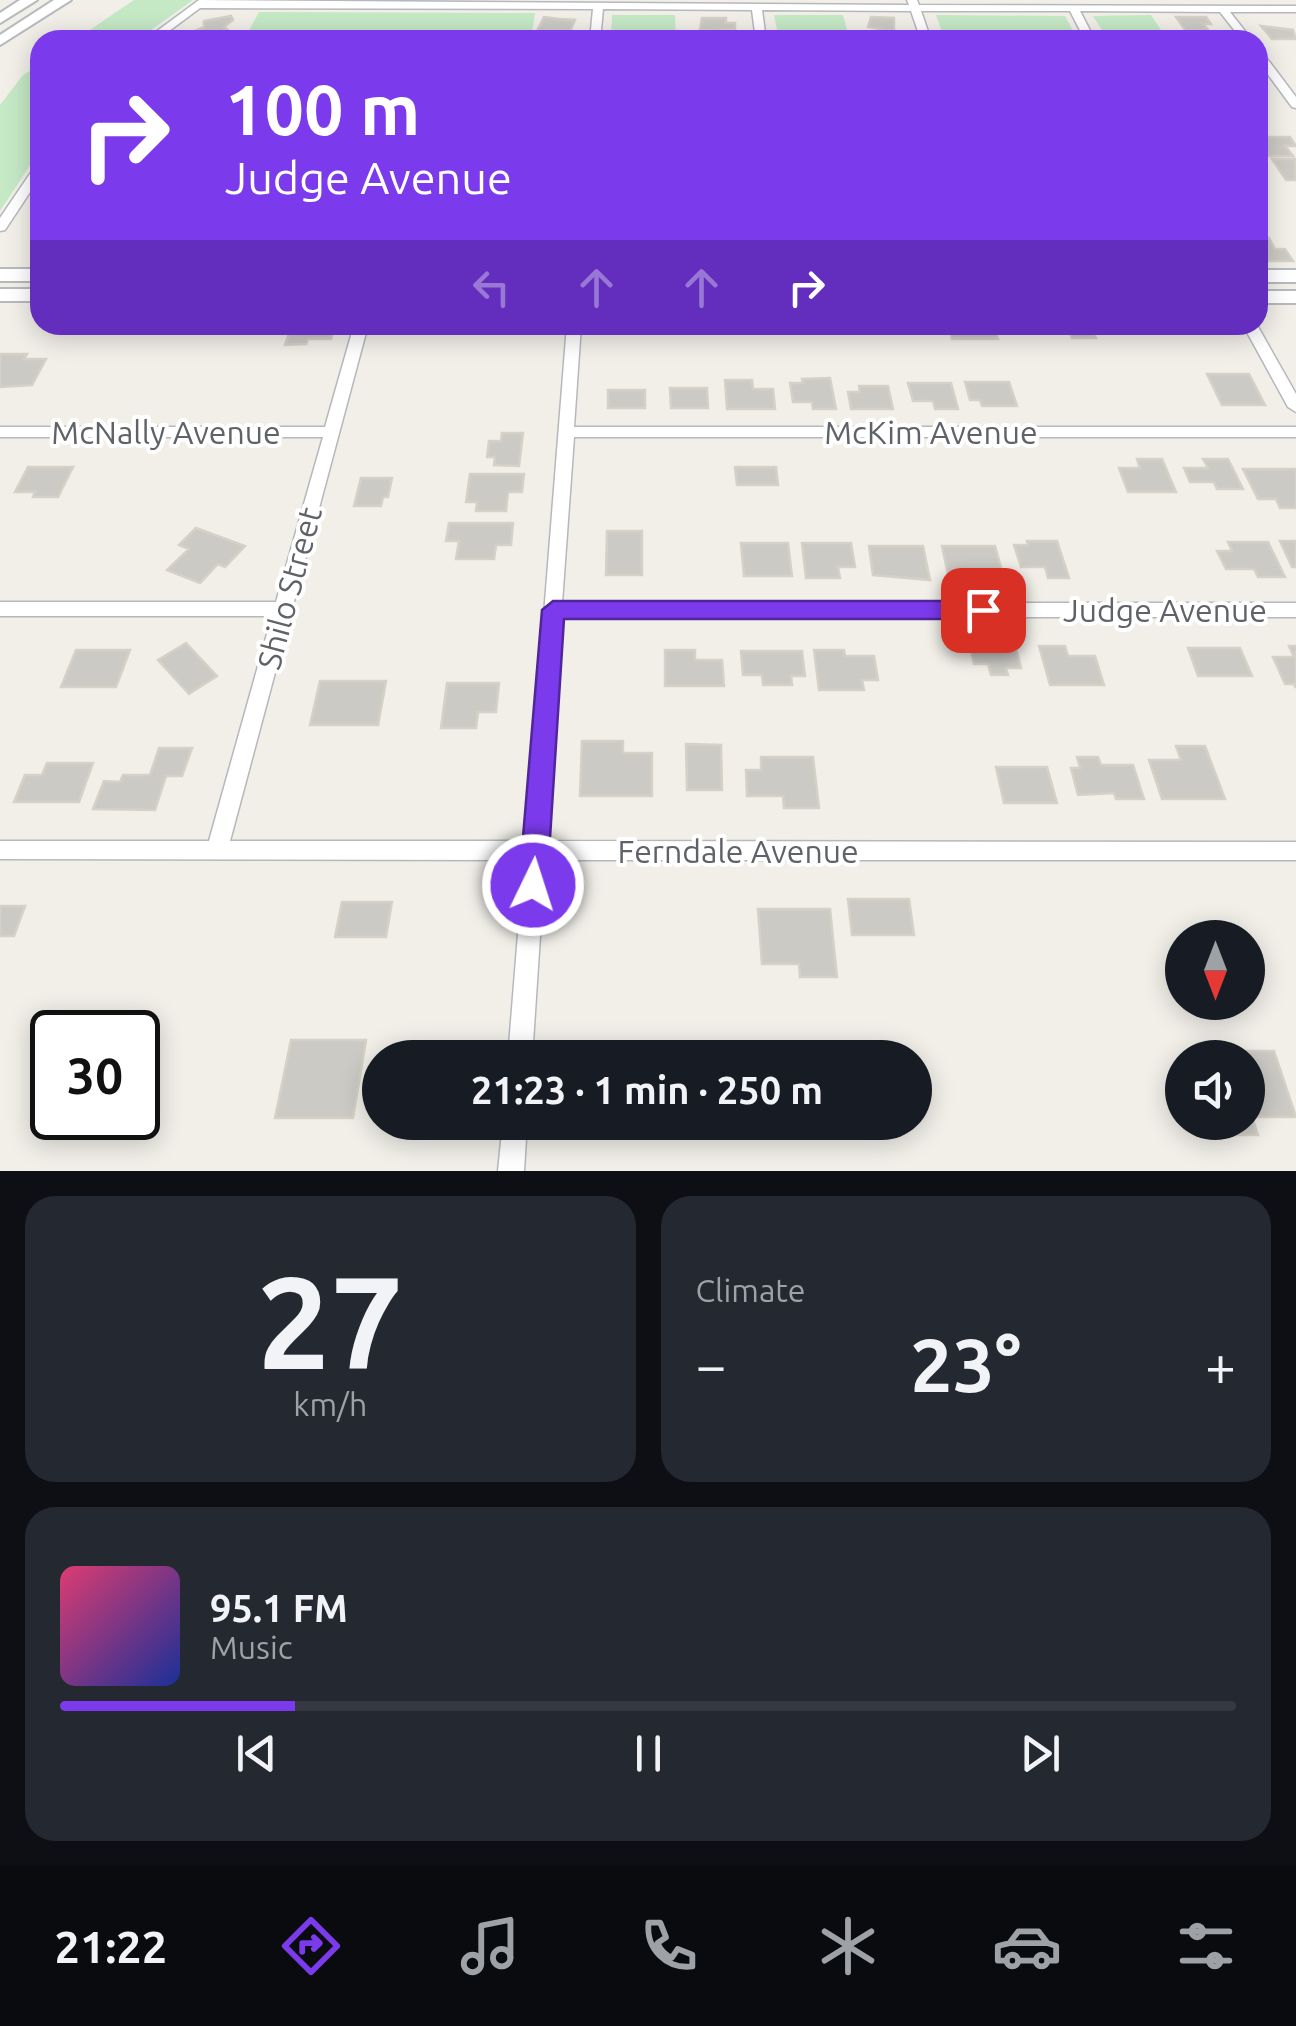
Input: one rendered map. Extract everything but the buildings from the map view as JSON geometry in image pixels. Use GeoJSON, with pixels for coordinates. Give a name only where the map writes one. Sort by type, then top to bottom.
{"type":"FeatureCollection","features":[{"type":"Feature","properties":{"kind":"main road"},"geometry":{"type":"LineString","coordinates":[[0,19],[30,0]]}},
{"type":"Feature","properties":{"kind":"main road"},"geometry":{"type":"LineString","coordinates":[[0,41],[64,0]]}},
{"type":"Feature","properties":{"kind":"main road"},"geometry":{"type":"LineString","coordinates":[[0,275],[30,275]]}},
{"type":"Feature","properties":{"kind":"main road"},"geometry":{"type":"LineString","coordinates":[[1268,276],[1296,276]]}},
{"type":"Feature","properties":{"kind":"main road"},"geometry":{"type":"LineString","coordinates":[[0,295],[30,295]]}},
{"type":"Feature","properties":{"kind":"main road"},"geometry":{"type":"LineString","coordinates":[[1268,298],[1296,298]]}},
{"type":"Feature","properties":{"kind":"street"},"geometry":{"type":"LineString","coordinates":[[164,30],[202,3],[1296,9]]}},
{"type":"Feature","properties":{"kind":"street"},"geometry":{"type":"LineString","coordinates":[[913,4],[922,30]]}},
{"type":"Feature","properties":{"kind":"street"},"geometry":{"type":"LineString","coordinates":[[597,30],[598,7]]}},
{"type":"Feature","properties":{"kind":"street"},"geometry":{"type":"LineString","coordinates":[[757,7],[760,30]]}},
{"type":"Feature","properties":{"kind":"street"},"geometry":{"type":"LineString","coordinates":[[1073,8],[1085,30]]}},
{"type":"Feature","properties":{"kind":"street"},"geometry":{"type":"LineString","coordinates":[[1223,9],[1239,30]]}},
{"type":"Feature","properties":{"kind":"street"},"geometry":{"type":"LineString","coordinates":[[1268,67],[1296,105]]}},
{"type":"Feature","properties":{"kind":"street"},"geometry":{"type":"LineString","coordinates":[[1276,78],[1296,78]]}},
{"type":"Feature","properties":{"kind":"street"},"geometry":{"type":"LineString","coordinates":[[0,227],[30,183]]}},
{"type":"Feature","properties":{"kind":"street","name":"Shilo Street"},"geometry":{"type":"LineString","coordinates":[[216,850],[358,335]]}},
{"type":"Feature","properties":{"kind":"street"},"geometry":{"type":"LineString","coordinates":[[521,1040],[573,335]]}},
{"type":"Feature","properties":{"kind":"street"},"geometry":{"type":"LineString","coordinates":[[1256,335],[1296,407]]}},
{"type":"Feature","properties":{"kind":"street","name":"McNally Avenue"},"geometry":{"type":"LineString","coordinates":[[0,432],[332,432]]}},
{"type":"Feature","properties":{"kind":"street","name":"McKim Avenue"},"geometry":{"type":"LineString","coordinates":[[566,432],[1296,432]]}},
{"type":"Feature","properties":{"kind":"street"},"geometry":{"type":"LineString","coordinates":[[0,609],[283,610]]}},
{"type":"Feature","properties":{"kind":"street","name":"Judge Avenue"},"geometry":{"type":"LineString","coordinates":[[553,610],[1296,610]]}},
{"type":"Feature","properties":{"kind":"street","name":"Ferndale Avenue"},"geometry":{"type":"LineString","coordinates":[[0,850],[1296,851]]}},
{"type":"Feature","properties":{"kind":"street"},"geometry":{"type":"LineString","coordinates":[[512,1171],[514,1140]]}},
{"type":"Feature","properties":{"kind":"green space"},"geometry":{"type":"Polygon","coordinates":[[[134,0],[193,0],[151,30],[90,30],[134,0]]]}},
{"type":"Feature","properties":{"kind":"green space"},"geometry":{"type":"Polygon","coordinates":[[[259,12],[535,13],[532,30],[249,30],[259,12]]]}},
{"type":"Feature","properties":{"kind":"green space"},"geometry":{"type":"Polygon","coordinates":[[[612,15],[675,15],[676,30],[611,30],[612,15]]]}},
{"type":"Feature","properties":{"kind":"green space"},"geometry":{"type":"Polygon","coordinates":[[[774,15],[843,15],[847,30],[777,30],[774,15]]]}},
{"type":"Feature","properties":{"kind":"green space"},"geometry":{"type":"Polygon","coordinates":[[[936,15],[1065,16],[1073,30],[941,30],[936,15]]]}},
{"type":"Feature","properties":{"kind":"green space"},"geometry":{"type":"Polygon","coordinates":[[[1151,15],[1161,30],[1102,30],[1093,16],[1151,15]]]}},
{"type":"Feature","properties":{"kind":"green space"},"geometry":{"type":"Polygon","coordinates":[[[30,71],[30,165],[0,211],[0,105],[30,71]]]}},
{"type":"Feature","properties":{"kind":"route"},"geometry":{"type":"LineString","coordinates":[[533,885],[553,610],[983,610]]}}]}
